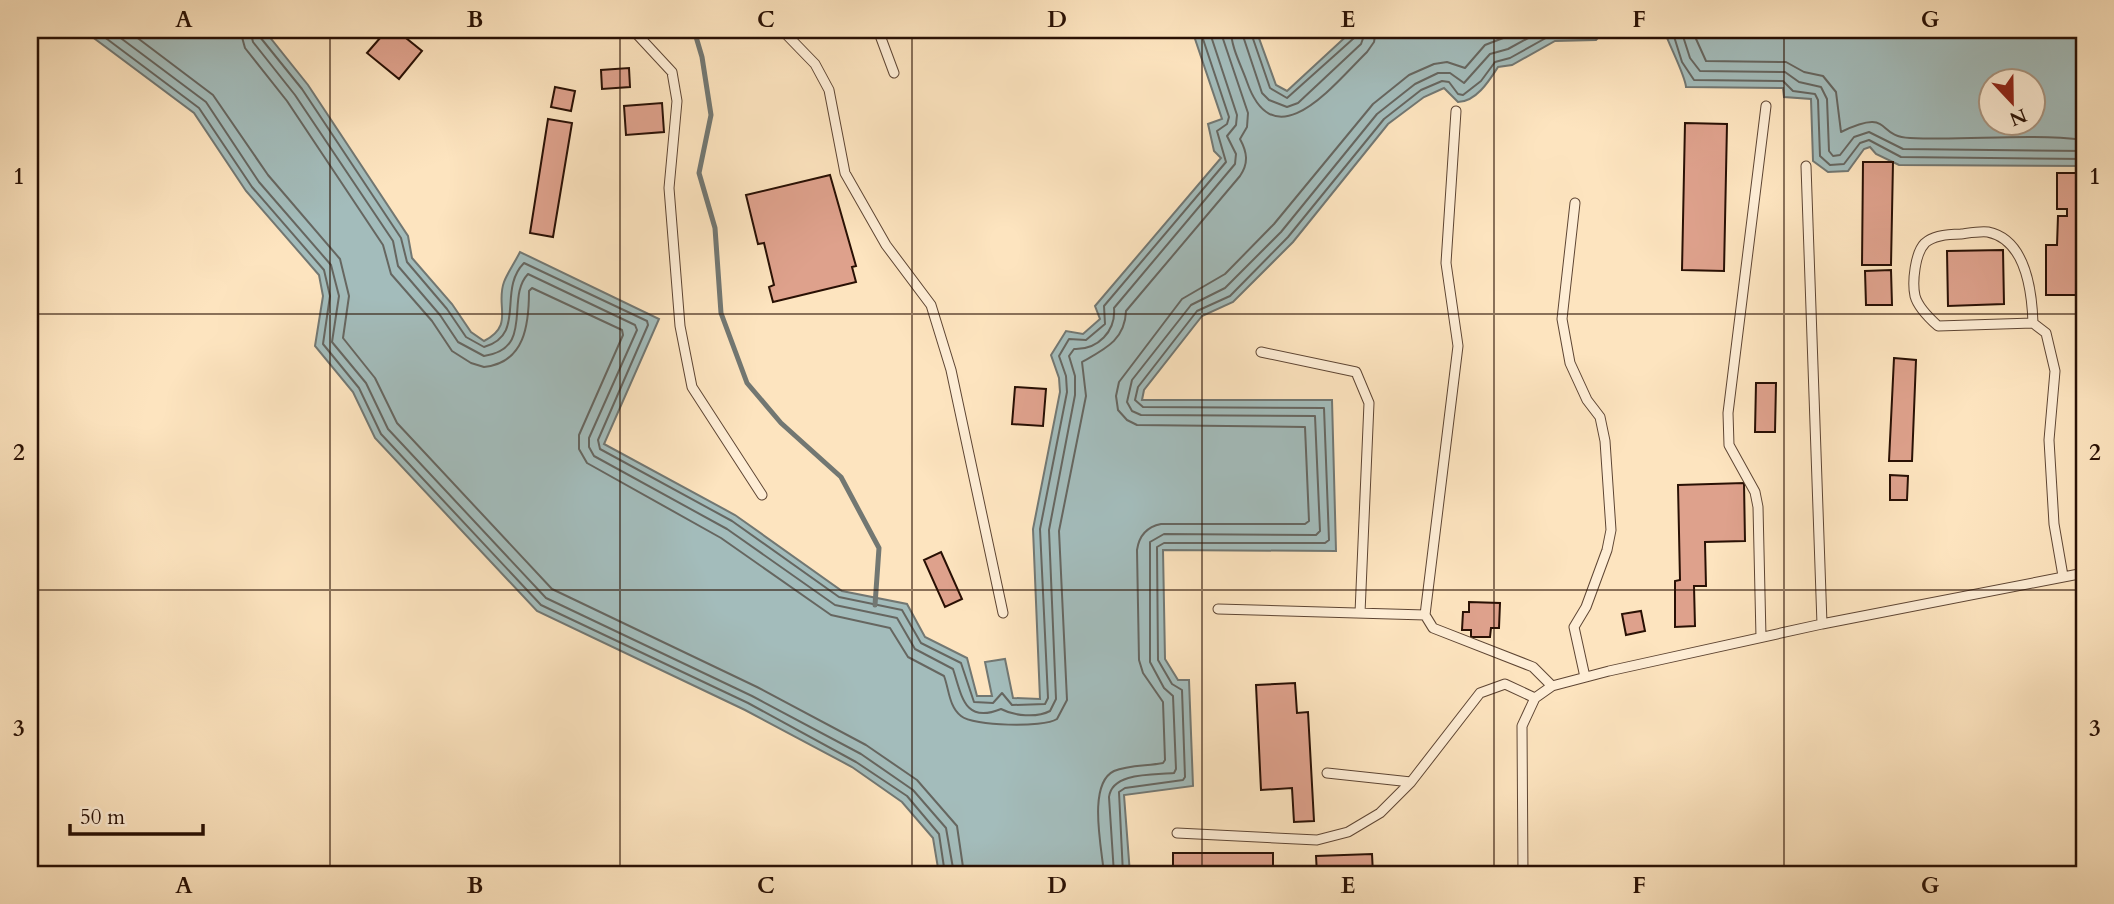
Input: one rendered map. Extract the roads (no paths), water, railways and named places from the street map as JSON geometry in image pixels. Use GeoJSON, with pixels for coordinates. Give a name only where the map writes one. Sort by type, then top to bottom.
{"type":"FeatureCollection","features":[{"type":"Feature","properties":{"kind":"lane"},"geometry":{"type":"LineString","coordinates":[[633,30],[671,72],[677,101],[669,188],[680,326],[692,387],[762,495]]}},
{"type":"Feature","properties":{"kind":"lane"},"geometry":{"type":"LineString","coordinates":[[782,30],[815,64],[829,90],[845,173],[886,244],[931,305],[951,370],[1003,612]]}},
{"type":"Feature","properties":{"kind":"lane"},"geometry":{"type":"LineString","coordinates":[[878,30],[894,73]]}},
{"type":"Feature","properties":{"kind":"lane"},"geometry":{"type":"LineString","coordinates":[[1762,637],[1758,507],[1755,492],[1729,444],[1728,413],[1766,106]]}},
{"type":"Feature","properties":{"kind":"lane"},"geometry":{"type":"LineString","coordinates":[[1456,111],[1447,263],[1458,346],[1425,615],[1433,628],[1533,667],[1552,686]]}},
{"type":"Feature","properties":{"kind":"lane"},"geometry":{"type":"LineString","coordinates":[[1806,166],[1822,624]]}},
{"type":"Feature","properties":{"kind":"lane"},"geometry":{"type":"LineString","coordinates":[[1575,203],[1562,319],[1570,363],[1587,400],[1600,417],[1605,441],[1611,530],[1607,550],[1586,607],[1574,627],[1585,677]]}},
{"type":"Feature","properties":{"kind":"lane"},"geometry":{"type":"LineString","coordinates":[[2034,323],[2031,285],[2019,257],[2000,238],[1988,232],[1946,234],[1925,243],[1916,260],[1915,295],[1926,315],[1938,326],[2034,323],[2046,333],[2054,361],[2049,440],[2054,524],[2063,576]]}},
{"type":"Feature","properties":{"kind":"lane"},"geometry":{"type":"LineString","coordinates":[[1261,352],[1356,373],[1365,390],[1369,403],[1360,613]]}},
{"type":"Feature","properties":{"kind":"lane"},"geometry":{"type":"LineString","coordinates":[[1523,874],[1522,726],[1535,698],[1552,686],[1822,624],[2084,573]]}},
{"type":"Feature","properties":{"kind":"lane"},"geometry":{"type":"LineString","coordinates":[[1218,608],[1425,615]]}},
{"type":"Feature","properties":{"kind":"lane"},"geometry":{"type":"LineString","coordinates":[[1177,833],[1317,840],[1348,832],[1380,813],[1411,782],[1480,693],[1504,684],[1535,698]]}},
{"type":"Feature","properties":{"kind":"lane"},"geometry":{"type":"LineString","coordinates":[[1327,772],[1411,782]]}},
{"type":"Feature","properties":{"kind":"water"},"geometry":{"type":"Polygon","coordinates":[[[83,30],[264,30],[308,85],[408,236],[412,258],[452,304],[471,332],[484,341],[499,328],[502,322],[501,299],[504,282],[520,252],[659,319],[604,444],[735,515],[842,591],[907,604],[925,637],[967,658],[977,696],[992,696],[985,662],[1005,659],[1013,698],[1040,699],[1033,529],[1060,392],[1059,378],[1051,355],[1066,331],[1083,334],[1100,319],[1095,306],[1221,158],[1214,151],[1208,124],[1222,119],[1192,30],[1256,30],[1276,85],[1287,91],[1353,30],[1605,30],[1596,40],[1555,41],[1512,65],[1498,67],[1471,99],[1458,102],[1444,88],[1424,97],[1388,124],[1293,242],[1233,302],[1202,316],[1144,390],[1142,400],[1332,400],[1336,551],[1163,550],[1165,659],[1178,680],[1189,680],[1193,786],[1124,795],[1130,874],[939,874],[933,838],[902,802],[852,767],[745,710],[537,611],[375,438],[353,392],[315,346],[323,296],[319,275],[246,191],[194,113],[83,30]]]}},
{"type":"Feature","properties":{"kind":"water"},"geometry":{"type":"Polygon","coordinates":[[[1664,30],[2084,30],[2084,166],[1899,165],[1876,154],[1870,147],[1864,149],[1848,171],[1828,172],[1813,161],[1811,99],[1784,97],[1783,88],[1686,87],[1664,30]]]}},
{"type":"Feature","properties":{"kind":"waterway"},"geometry":{"type":"LineString","coordinates":[[694,30],[702,57],[711,115],[699,173],[715,228],[721,313],[747,383],[781,423],[841,477],[879,548],[875,605]]}}]}
